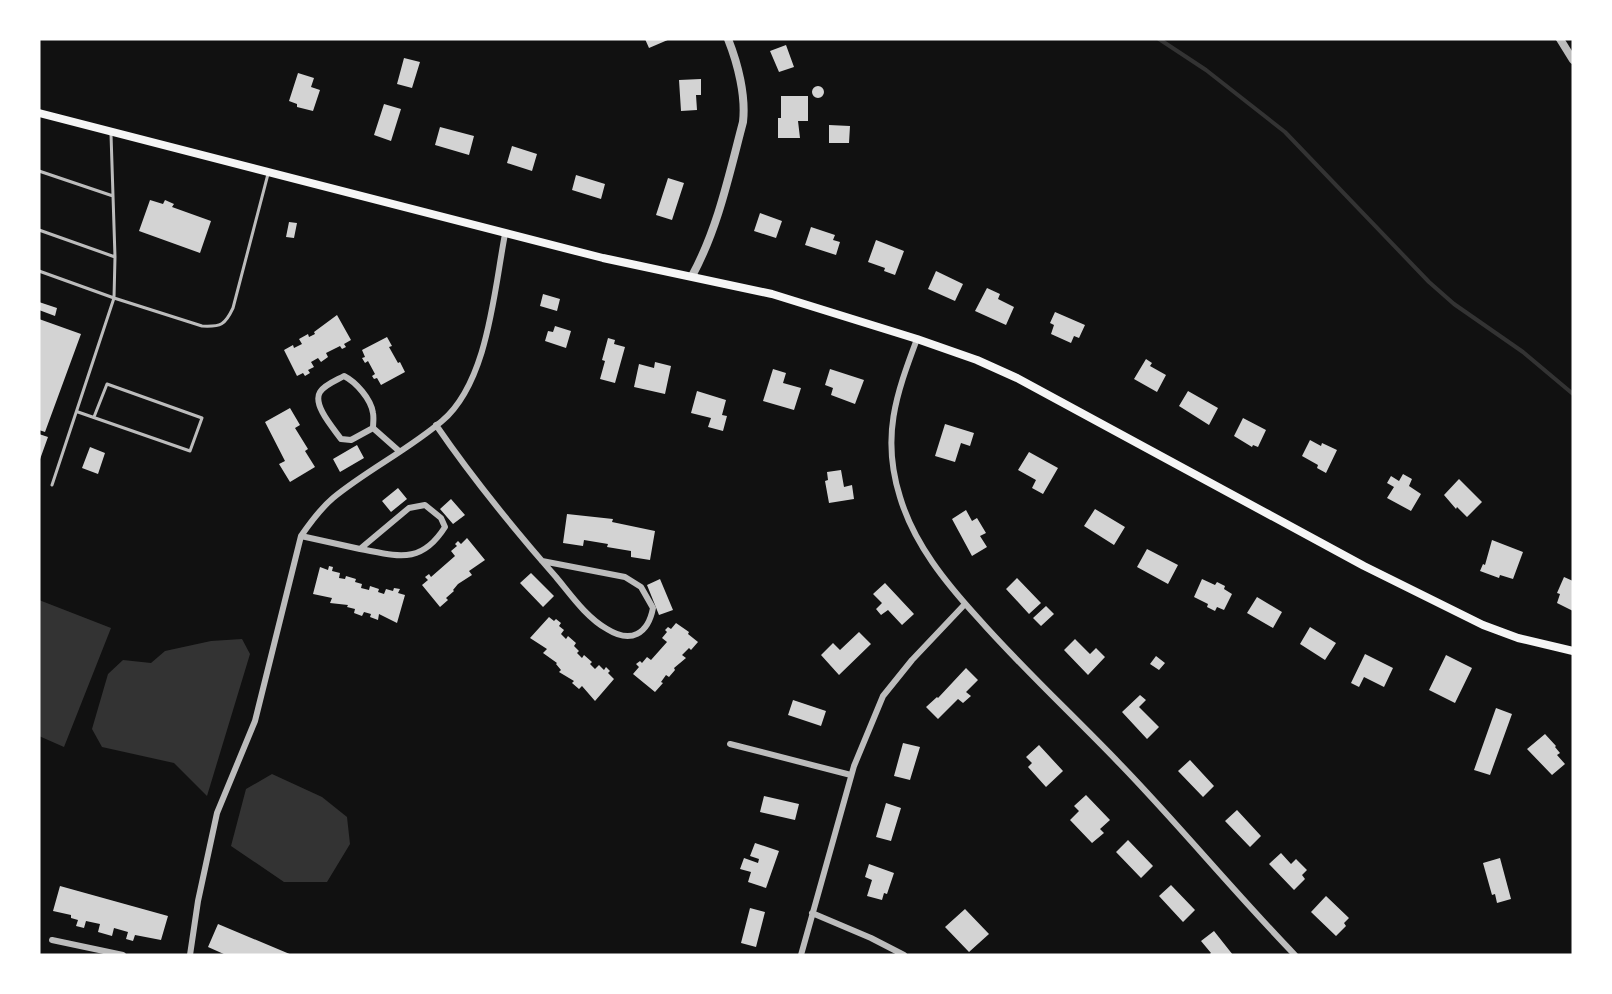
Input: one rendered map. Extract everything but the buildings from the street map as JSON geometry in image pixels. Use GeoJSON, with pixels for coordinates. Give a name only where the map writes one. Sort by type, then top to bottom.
{"type":"FeatureCollection","features":[{"type":"Feature","properties":{"kind":"main road"},"geometry":{"type":"LineString","coordinates":[[39,113],[505,234],[603,258],[772,294],[977,360],[1017,378],[1364,566],[1483,625],[1518,638],[1573,651]]}},
{"type":"Feature","properties":{"kind":"street"},"geometry":{"type":"LineString","coordinates":[[692,276],[714,231],[743,122],[744,107],[728,39]]}},
{"type":"Feature","properties":{"kind":"street"},"geometry":{"type":"LineString","coordinates":[[1560,39],[1573,60]]}},
{"type":"Feature","properties":{"kind":"street"},"geometry":{"type":"LineString","coordinates":[[190,955],[198,902],[217,813],[255,721],[301,536],[317,514],[333,498],[436,426],[461,398],[482,357],[505,234]]}},
{"type":"Feature","properties":{"kind":"street"},"geometry":{"type":"LineString","coordinates":[[917,339],[898,392],[890,432],[892,462],[899,497],[913,530],[934,565],[1002,645],[1135,779],[1295,955]]}},
{"type":"Feature","properties":{"kind":"street"},"geometry":{"type":"LineString","coordinates":[[344,376],[351,380],[369,402],[374,414],[373,428],[351,440],[341,439],[321,412],[318,396],[321,390],[344,376]]}},
{"type":"Feature","properties":{"kind":"street"},"geometry":{"type":"LineString","coordinates":[[436,426],[472,477],[542,561],[592,618],[607,630],[626,636],[636,636],[645,629],[653,608],[640,587],[625,577],[542,561]]}},
{"type":"Feature","properties":{"kind":"street"},"geometry":{"type":"LineString","coordinates":[[373,428],[399,451]]}},
{"type":"Feature","properties":{"kind":"street"},"geometry":{"type":"LineString","coordinates":[[301,536],[360,549],[396,556],[416,555],[424,550],[445,527],[441,518],[432,509],[425,505],[413,506],[360,549]]}},
{"type":"Feature","properties":{"kind":"street"},"geometry":{"type":"LineString","coordinates":[[801,955],[851,775],[883,696],[912,660],[965,604]]}},
{"type":"Feature","properties":{"kind":"street"},"geometry":{"type":"LineString","coordinates":[[730,744],[851,775]]}},
{"type":"Feature","properties":{"kind":"street"},"geometry":{"type":"LineString","coordinates":[[812,913],[904,955]]}},
{"type":"Feature","properties":{"kind":"street"},"geometry":{"type":"LineString","coordinates":[[52,940],[123,955]]}},
{"type":"Feature","properties":{"kind":"lane"},"geometry":{"type":"LineString","coordinates":[[52,485],[114,298],[111,131]]}},
{"type":"Feature","properties":{"kind":"lane"},"geometry":{"type":"LineString","coordinates":[[39,171],[113,196]]}},
{"type":"Feature","properties":{"kind":"lane"},"geometry":{"type":"LineString","coordinates":[[39,271],[202,326],[216,327],[226,321],[232,308],[268,172]]}},
{"type":"Feature","properties":{"kind":"lane"},"geometry":{"type":"LineString","coordinates":[[39,230],[115,257]]}},
{"type":"Feature","properties":{"kind":"lane"},"geometry":{"type":"LineString","coordinates":[[78,412],[190,451],[202,418],[107,384],[94,417]]}},
{"type":"Feature","properties":{"kind":"shaded area"},"geometry":{"type":"Polygon","coordinates":[[[39,600],[111,628],[64,747],[39,736],[39,600]]]}},
{"type":"Feature","properties":{"kind":"shaded area"},"geometry":{"type":"Polygon","coordinates":[[[242,639],[250,654],[207,796],[174,763],[102,747],[92,729],[108,674],[123,660],[151,663],[165,651],[211,641],[242,639]]]}},
{"type":"Feature","properties":{"kind":"shaded area"},"geometry":{"type":"Polygon","coordinates":[[[272,774],[322,797],[347,817],[350,844],[327,882],[284,882],[231,846],[246,789],[272,774]]]}},
{"type":"Feature","properties":{"kind":"waterway"},"geometry":{"type":"LineString","coordinates":[[1159,39],[1206,70],[1285,132],[1429,282],[1454,304],[1523,352],[1573,394]]}}]}
